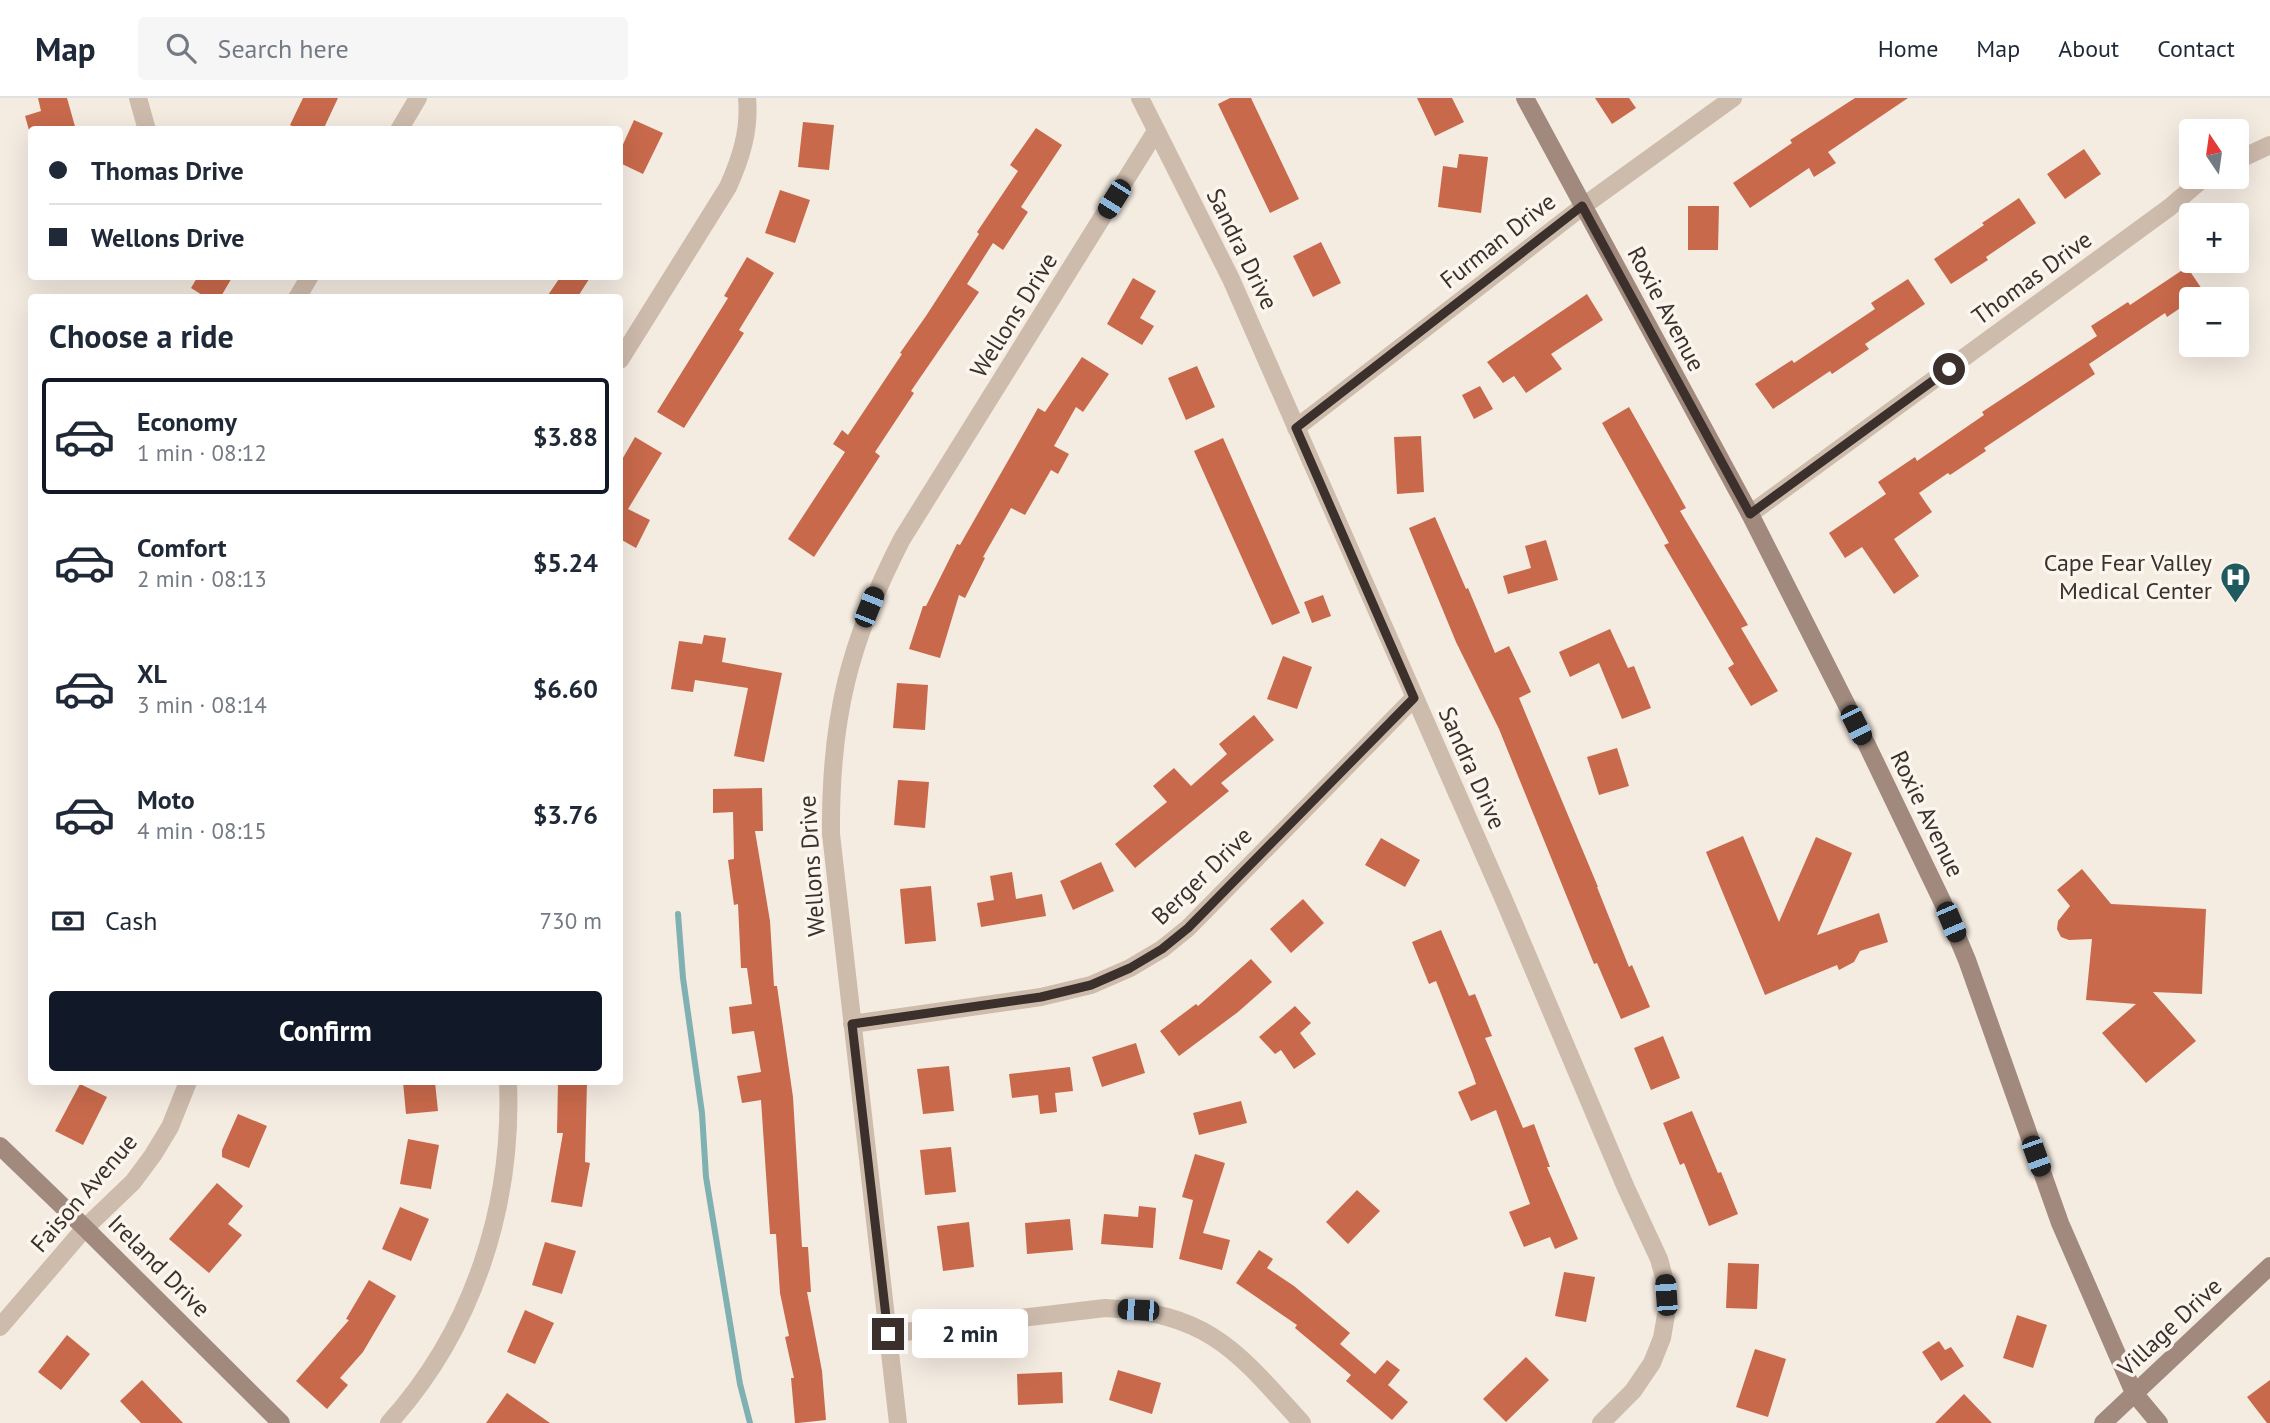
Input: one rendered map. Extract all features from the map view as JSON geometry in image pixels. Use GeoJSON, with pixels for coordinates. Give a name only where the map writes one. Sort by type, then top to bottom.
{"type":"FeatureCollection","features":[{"type":"Feature","properties":{"kind":"street"},"geometry":{"type":"LineString","coordinates":[[138,98],[146,126]]}},
{"type":"Feature","properties":{"kind":"street"},"geometry":{"type":"LineString","coordinates":[[401,126],[418,98]]}},
{"type":"Feature","properties":{"kind":"street"},"geometry":{"type":"LineString","coordinates":[[623,355],[728,187],[740,161],[747,134],[747,98]]}},
{"type":"Feature","properties":{"kind":"street"},"geometry":{"type":"LineString","coordinates":[[1140,98],[1156,131]]}},
{"type":"Feature","properties":{"kind":"street","name":"Roxie Avenue"},"geometry":{"type":"LineString","coordinates":[[1525,98],[1750,514],[1867,745],[1943,903],[1967,961],[2060,1223],[2134,1393],[2159,1423]]}},
{"type":"Feature","properties":{"kind":"street","name":"Furman Drive"},"geometry":{"type":"LineString","coordinates":[[1296,428],[1582,206],[1732,98]]}},
{"type":"Feature","properties":{"kind":"street","name":"Sandra Drive"},"geometry":{"type":"LineString","coordinates":[[1156,131],[1231,279],[1659,1259],[1665,1281],[1667,1309],[1662,1338],[1652,1363],[1621,1405],[1601,1423]]}},
{"type":"Feature","properties":{"kind":"street","name":"Wellons Drive"},"geometry":{"type":"LineString","coordinates":[[898,1423],[831,834],[830,786],[839,707],[861,629],[878,586],[902,539],[1156,131]]}},
{"type":"Feature","properties":{"kind":"street"},"geometry":{"type":"LineString","coordinates":[[2249,155],[2270,145]]}},
{"type":"Feature","properties":{"kind":"street","name":"Thomas Drive"},"geometry":{"type":"LineString","coordinates":[[1750,514],[2171,207],[2191,189]]}},
{"type":"Feature","properties":{"kind":"street","name":"Berger Drive"},"geometry":{"type":"LineString","coordinates":[[852,1024],[1041,997],[1091,985],[1130,968],[1162,949],[1188,928],[1414,698]]}},
{"type":"Feature","properties":{"kind":"street","name":"Faison Avenue"},"geometry":{"type":"LineString","coordinates":[[0,1327],[85,1228],[134,1182],[170,1127],[187,1085]]}},
{"type":"Feature","properties":{"kind":"street"},"geometry":{"type":"LineString","coordinates":[[389,1423],[436,1364],[461,1319],[481,1270],[495,1220],[505,1165],[508,1085]]}},
{"type":"Feature","properties":{"kind":"street","name":"Ireland Drive"},"geometry":{"type":"LineString","coordinates":[[0,1146],[281,1423]]}},
{"type":"Feature","properties":{"kind":"street","name":"Village Drive"},"geometry":{"type":"LineString","coordinates":[[2102,1423],[2270,1266]]}},
{"type":"Feature","properties":{"kind":"street"},"geometry":{"type":"LineString","coordinates":[[888,1334],[1105,1308],[1149,1312],[1201,1329],[1229,1347],[1247,1362],[1302,1423]]}},
{"type":"Feature","properties":{"kind":"building"},"geometry":{"type":"Polygon","coordinates":[[[38,98],[67,98],[75,126],[28,126],[25,116],[41,111],[38,98]]]}},
{"type":"Feature","properties":{"kind":"building"},"geometry":{"type":"Polygon","coordinates":[[[303,98],[338,98],[325,126],[290,125],[303,98]]]}},
{"type":"Feature","properties":{"kind":"building"},"geometry":{"type":"Polygon","coordinates":[[[1230,98],[1251,98],[1299,199],[1270,213],[1218,104],[1230,98]]]}},
{"type":"Feature","properties":{"kind":"building"},"geometry":{"type":"Polygon","coordinates":[[[1417,98],[1452,98],[1464,122],[1435,136],[1417,98]]]}},
{"type":"Feature","properties":{"kind":"building"},"geometry":{"type":"Polygon","coordinates":[[[1595,98],[1629,98],[1636,108],[1612,124],[1595,98]]]}},
{"type":"Feature","properties":{"kind":"building"},"geometry":{"type":"Polygon","coordinates":[[[1855,98],[1908,98],[1828,152],[1836,163],[1814,177],[1809,168],[1750,208],[1733,183],[1792,143],[1790,140],[1855,98]]]}},
{"type":"Feature","properties":{"kind":"building"},"geometry":{"type":"Polygon","coordinates":[[[634,120],[663,133],[643,174],[623,164],[623,144],[634,120]]]}},
{"type":"Feature","properties":{"kind":"building"},"geometry":{"type":"Polygon","coordinates":[[[803,122],[834,125],[829,170],[798,167],[803,122]]]}},
{"type":"Feature","properties":{"kind":"building"},"geometry":{"type":"Polygon","coordinates":[[[1036,128],[1062,145],[1021,207],[1028,212],[1003,250],[993,243],[967,284],[979,292],[911,391],[914,393],[875,452],[880,456],[814,557],[788,539],[845,452],[833,444],[842,430],[848,435],[902,354],[900,353],[1018,171],[1010,165],[1036,128]]]}},
{"type":"Feature","properties":{"kind":"building"},"geometry":{"type":"Polygon","coordinates":[[[2084,149],[2101,174],[2065,199],[2047,174],[2084,149]]]}},
{"type":"Feature","properties":{"kind":"building"},"geometry":{"type":"Polygon","coordinates":[[[1459,154],[1488,157],[1481,213],[1438,207],[1443,166],[1457,168],[1459,154]]]}},
{"type":"Feature","properties":{"kind":"building"},"geometry":{"type":"Polygon","coordinates":[[[780,190],[810,200],[795,243],[765,233],[780,190]]]}},
{"type":"Feature","properties":{"kind":"building"},"geometry":{"type":"Polygon","coordinates":[[[2019,198],[2036,223],[1951,284],[1934,259],[2019,198]]]}},
{"type":"Feature","properties":{"kind":"building"},"geometry":{"type":"Polygon","coordinates":[[[1688,206],[1719,206],[1718,250],[1688,250],[1688,206]]]}},
{"type":"Feature","properties":{"kind":"building"},"geometry":{"type":"Polygon","coordinates":[[[1321,242],[1341,283],[1313,297],[1293,256],[1321,242]]]}},
{"type":"Feature","properties":{"kind":"building"},"geometry":{"type":"Polygon","coordinates":[[[747,257],[774,273],[739,330],[744,333],[684,428],[657,412],[728,298],[724,296],[747,257]]]}},
{"type":"Feature","properties":{"kind":"building"},"geometry":{"type":"Polygon","coordinates":[[[2179,272],[2191,273],[2201,287],[2179,287],[2179,309],[2167,317],[2165,313],[2089,364],[2095,374],[1984,448],[1986,451],[1919,493],[1932,512],[1894,539],[1919,576],[1894,594],[1862,547],[1845,558],[1829,533],[1886,494],[1878,482],[1915,457],[1917,461],[1984,415],[1982,412],[2097,336],[2091,326],[2128,302],[2130,305],[2179,272]]]}},
{"type":"Feature","properties":{"kind":"building"},"geometry":{"type":"Polygon","coordinates":[[[1133,278],[1156,291],[1140,318],[1154,326],[1142,345],[1107,324],[1133,278]]]}},
{"type":"Feature","properties":{"kind":"building"},"geometry":{"type":"Polygon","coordinates":[[[1908,279],[1925,304],[1865,344],[1869,349],[1773,409],[1755,384],[1792,360],[1794,363],[1875,309],[1871,303],[1908,279]]]}},
{"type":"Feature","properties":{"kind":"building"},"geometry":{"type":"Polygon","coordinates":[[[196,280],[231,280],[222,294],[201,294],[191,288],[196,280]]]}},
{"type":"Feature","properties":{"kind":"building"},"geometry":{"type":"Polygon","coordinates":[[[558,280],[588,280],[580,294],[549,294],[558,280]]]}},
{"type":"Feature","properties":{"kind":"building"},"geometry":{"type":"Polygon","coordinates":[[[1587,294],[1603,320],[1551,354],[1562,369],[1526,393],[1514,376],[1503,383],[1487,362],[1587,294]]]}},
{"type":"Feature","properties":{"kind":"building"},"geometry":{"type":"Polygon","coordinates":[[[1082,357],[1109,374],[1083,412],[1076,407],[1054,446],[1069,454],[1058,474],[1051,470],[1025,515],[1011,508],[983,557],[985,558],[965,598],[959,595],[940,658],[909,649],[923,606],[926,606],[957,544],[960,545],[1038,408],[1045,412],[1082,357]]]}},
{"type":"Feature","properties":{"kind":"building"},"geometry":{"type":"Polygon","coordinates":[[[1197,366],[1215,407],[1186,420],[1168,378],[1197,366]]]}},
{"type":"Feature","properties":{"kind":"building"},"geometry":{"type":"Polygon","coordinates":[[[1480,386],[1493,409],[1474,419],[1462,395],[1480,386]]]}},
{"type":"Feature","properties":{"kind":"building"},"geometry":{"type":"Polygon","coordinates":[[[1629,407],[1686,508],[1680,511],[1748,625],[1741,628],[1778,691],[1751,706],[1728,668],[1734,664],[1664,545],[1669,543],[1602,423],[1629,407]]]}},
{"type":"Feature","properties":{"kind":"building"},"geometry":{"type":"Polygon","coordinates":[[[1421,436],[1424,492],[1397,494],[1394,437],[1421,436]]]}},
{"type":"Feature","properties":{"kind":"building"},"geometry":{"type":"Polygon","coordinates":[[[635,437],[662,453],[628,509],[650,520],[636,548],[623,541],[623,458],[635,437]]]}},
{"type":"Feature","properties":{"kind":"building"},"geometry":{"type":"Polygon","coordinates":[[[1223,438],[1300,613],[1272,625],[1194,451],[1223,438]]]}},
{"type":"Feature","properties":{"kind":"building"},"geometry":{"type":"Polygon","coordinates":[[[1435,517],[1495,653],[1509,646],[1531,692],[1519,698],[1629,967],[1632,965],[1650,1007],[1621,1019],[1597,963],[1594,964],[1499,729],[1456,642],[1409,528],[1435,517]]]}},
{"type":"Feature","properties":{"kind":"building"},"geometry":{"type":"Polygon","coordinates":[[[1546,540],[1558,580],[1508,594],[1503,576],[1531,568],[1525,546],[1546,540]]]}},
{"type":"Feature","properties":{"kind":"building"},"geometry":{"type":"Polygon","coordinates":[[[1323,595],[1331,616],[1312,623],[1304,602],[1323,595]]]}},
{"type":"Feature","properties":{"kind":"building"},"geometry":{"type":"Polygon","coordinates":[[[1610,629],[1628,668],[1634,666],[1651,708],[1622,719],[1599,663],[1570,677],[1559,652],[1610,629]]]}},
{"type":"Feature","properties":{"kind":"building"},"geometry":{"type":"Polygon","coordinates":[[[704,635],[726,638],[722,662],[782,673],[764,762],[734,756],[748,688],[695,680],[693,692],[671,689],[679,641],[702,644],[704,635]]]}},
{"type":"Feature","properties":{"kind":"building"},"geometry":{"type":"Polygon","coordinates":[[[1283,656],[1312,667],[1297,709],[1267,699],[1283,656]]]}},
{"type":"Feature","properties":{"kind":"building"},"geometry":{"type":"Polygon","coordinates":[[[897,683],[928,685],[925,730],[893,728],[897,683]]]}},
{"type":"Feature","properties":{"kind":"building"},"geometry":{"type":"Polygon","coordinates":[[[1254,715],[1274,740],[1221,783],[1229,791],[1135,868],[1115,844],[1167,802],[1153,786],[1174,768],[1191,786],[1227,754],[1219,744],[1254,715]]]}},
{"type":"Feature","properties":{"kind":"building"},"geometry":{"type":"Polygon","coordinates":[[[1617,748],[1629,786],[1599,795],[1587,757],[1617,748]]]}},
{"type":"Feature","properties":{"kind":"building"},"geometry":{"type":"Polygon","coordinates":[[[898,780],[929,782],[925,828],[894,825],[898,780]]]}},
{"type":"Feature","properties":{"kind":"building"},"geometry":{"type":"Polygon","coordinates":[[[762,788],[763,831],[755,831],[770,921],[774,986],[777,986],[793,1097],[802,1247],[808,1247],[811,1292],[807,1292],[822,1371],[826,1420],[798,1423],[795,1423],[791,1378],[794,1378],[785,1337],[789,1336],[780,1293],[776,1234],[770,1234],[761,1100],[742,1103],[737,1076],[761,1072],[754,1031],[732,1034],[729,1007],[752,1004],[747,968],[741,968],[738,904],[734,905],[728,860],[734,859],[733,812],[713,813],[713,789],[762,788]]]}},
{"type":"Feature","properties":{"kind":"building"},"geometry":{"type":"Polygon","coordinates":[[[1743,836],[1779,922],[1816,837],[1852,853],[1817,935],[1879,913],[1888,942],[1860,951],[1854,962],[1839,970],[1837,965],[1765,995],[1706,852],[1743,836]]]}},
{"type":"Feature","properties":{"kind":"building"},"geometry":{"type":"Polygon","coordinates":[[[1381,838],[1420,860],[1405,887],[1365,865],[1381,838]]]}},
{"type":"Feature","properties":{"kind":"building"},"geometry":{"type":"Polygon","coordinates":[[[1101,862],[1114,891],[1073,910],[1060,881],[1101,862]]]}},
{"type":"Feature","properties":{"kind":"building"},"geometry":{"type":"Polygon","coordinates":[[[2082,869],[2111,904],[2206,909],[2202,994],[2153,992],[2196,1041],[2146,1083],[2102,1033],[2136,1004],[2086,1000],[2092,939],[2069,940],[2061,937],[2057,929],[2058,921],[2070,906],[2057,890],[2082,869]]]}},
{"type":"Feature","properties":{"kind":"building"},"geometry":{"type":"Polygon","coordinates":[[[1012,872],[1016,899],[1042,894],[1046,916],[981,927],[977,903],[994,900],[990,876],[1012,872]]]}},
{"type":"Feature","properties":{"kind":"building"},"geometry":{"type":"Polygon","coordinates":[[[931,886],[936,941],[905,944],[900,889],[931,886]]]}},
{"type":"Feature","properties":{"kind":"building"},"geometry":{"type":"Polygon","coordinates":[[[1303,899],[1324,923],[1291,953],[1270,929],[1303,899]]]}},
{"type":"Feature","properties":{"kind":"building"},"geometry":{"type":"Polygon","coordinates":[[[1441,930],[1469,996],[1475,994],[1492,1036],[1485,1038],[1523,1128],[1534,1124],[1550,1167],[1547,1167],[1578,1239],[1555,1249],[1550,1237],[1524,1247],[1509,1212],[1530,1204],[1496,1110],[1471,1121],[1458,1092],[1476,1084],[1436,981],[1429,984],[1412,942],[1441,930]]]}},
{"type":"Feature","properties":{"kind":"building"},"geometry":{"type":"Polygon","coordinates":[[[1251,959],[1272,982],[1238,1012],[1179,1056],[1160,1031],[1196,1004],[1198,1006],[1251,959]]]}},
{"type":"Feature","properties":{"kind":"building"},"geometry":{"type":"Polygon","coordinates":[[[1295,1006],[1311,1023],[1300,1033],[1316,1054],[1294,1069],[1281,1050],[1275,1054],[1259,1037],[1295,1006]]]}},
{"type":"Feature","properties":{"kind":"building"},"geometry":{"type":"Polygon","coordinates":[[[1663,1036],[1680,1078],[1651,1090],[1634,1048],[1663,1036]]]}},
{"type":"Feature","properties":{"kind":"building"},"geometry":{"type":"Polygon","coordinates":[[[1136,1043],[1145,1073],[1102,1087],[1092,1057],[1136,1043]]]}},
{"type":"Feature","properties":{"kind":"building"},"geometry":{"type":"Polygon","coordinates":[[[949,1066],[954,1111],[923,1114],[917,1069],[949,1066]]]}},
{"type":"Feature","properties":{"kind":"building"},"geometry":{"type":"Polygon","coordinates":[[[1070,1067],[1073,1091],[1055,1093],[1057,1112],[1040,1114],[1038,1095],[1012,1098],[1009,1074],[1070,1067]]]}},
{"type":"Feature","properties":{"kind":"building"},"geometry":{"type":"Polygon","coordinates":[[[79,1085],[107,1097],[83,1145],[55,1131],[79,1085]]]}},
{"type":"Feature","properties":{"kind":"building"},"geometry":{"type":"Polygon","coordinates":[[[403,1085],[435,1085],[438,1111],[406,1114],[403,1085]]]}},
{"type":"Feature","properties":{"kind":"building"},"geometry":{"type":"Polygon","coordinates":[[[558,1085],[587,1085],[585,1162],[590,1163],[582,1207],[551,1202],[563,1133],[557,1133],[558,1085]]]}},
{"type":"Feature","properties":{"kind":"building"},"geometry":{"type":"Polygon","coordinates":[[[1241,1101],[1247,1123],[1199,1135],[1193,1113],[1241,1101]]]}},
{"type":"Feature","properties":{"kind":"building"},"geometry":{"type":"Polygon","coordinates":[[[1692,1111],[1738,1214],[1709,1226],[1684,1163],[1680,1165],[1663,1123],[1692,1111]]]}},
{"type":"Feature","properties":{"kind":"building"},"geometry":{"type":"Polygon","coordinates":[[[238,1114],[267,1126],[249,1168],[222,1157],[222,1150],[238,1114]]]}},
{"type":"Feature","properties":{"kind":"building"},"geometry":{"type":"Polygon","coordinates":[[[408,1139],[439,1145],[431,1189],[400,1184],[408,1139]]]}},
{"type":"Feature","properties":{"kind":"building"},"geometry":{"type":"Polygon","coordinates":[[[951,1147],[956,1192],[925,1195],[920,1150],[951,1147]]]}},
{"type":"Feature","properties":{"kind":"building"},"geometry":{"type":"Polygon","coordinates":[[[1195,1154],[1225,1163],[1203,1233],[1230,1240],[1222,1270],[1179,1259],[1193,1200],[1182,1197],[1195,1154]]]}},
{"type":"Feature","properties":{"kind":"building"},"geometry":{"type":"Polygon","coordinates":[[[217,1183],[243,1206],[228,1224],[242,1235],[209,1273],[169,1239],[217,1183]]]}},
{"type":"Feature","properties":{"kind":"building"},"geometry":{"type":"Polygon","coordinates":[[[1357,1190],[1380,1211],[1348,1244],[1326,1222],[1357,1190]]]}},
{"type":"Feature","properties":{"kind":"building"},"geometry":{"type":"Polygon","coordinates":[[[1139,1206],[1156,1208],[1153,1248],[1101,1244],[1104,1214],[1138,1217],[1139,1206]]]}},
{"type":"Feature","properties":{"kind":"building"},"geometry":{"type":"Polygon","coordinates":[[[400,1207],[429,1219],[411,1261],[382,1249],[400,1207]]]}},
{"type":"Feature","properties":{"kind":"building"},"geometry":{"type":"Polygon","coordinates":[[[1070,1219],[1073,1250],[1027,1254],[1025,1223],[1070,1219]]]}},
{"type":"Feature","properties":{"kind":"building"},"geometry":{"type":"Polygon","coordinates":[[[969,1222],[974,1267],[943,1271],[937,1226],[969,1222]]]}},
{"type":"Feature","properties":{"kind":"building"},"geometry":{"type":"Polygon","coordinates":[[[545,1242],[576,1251],[562,1294],[532,1285],[545,1242]]]}},
{"type":"Feature","properties":{"kind":"building"},"geometry":{"type":"Polygon","coordinates":[[[1259,1250],[1273,1259],[1267,1268],[1294,1286],[1350,1333],[1340,1344],[1375,1374],[1387,1360],[1400,1370],[1388,1385],[1408,1402],[1392,1420],[1346,1381],[1351,1375],[1295,1328],[1297,1325],[1236,1283],[1259,1250]]]}},
{"type":"Feature","properties":{"kind":"building"},"geometry":{"type":"Polygon","coordinates":[[[1728,1263],[1759,1264],[1757,1309],[1726,1308],[1728,1263]]]}},
{"type":"Feature","properties":{"kind":"building"},"geometry":{"type":"Polygon","coordinates":[[[1564,1272],[1595,1277],[1586,1322],[1555,1316],[1564,1272]]]}},
{"type":"Feature","properties":{"kind":"building"},"geometry":{"type":"Polygon","coordinates":[[[369,1280],[396,1296],[363,1352],[340,1378],[348,1385],[327,1409],[296,1381],[349,1320],[346,1319],[369,1280]]]}},
{"type":"Feature","properties":{"kind":"building"},"geometry":{"type":"Polygon","coordinates":[[[525,1310],[554,1323],[535,1364],[507,1352],[525,1310]]]}},
{"type":"Feature","properties":{"kind":"building"},"geometry":{"type":"Polygon","coordinates":[[[2017,1315],[2047,1325],[2033,1368],[2003,1358],[2017,1315]]]}},
{"type":"Feature","properties":{"kind":"building"},"geometry":{"type":"Polygon","coordinates":[[[67,1335],[90,1354],[61,1390],[38,1372],[67,1335]]]}},
{"type":"Feature","properties":{"kind":"building"},"geometry":{"type":"Polygon","coordinates":[[[1939,1341],[1945,1350],[1951,1347],[1964,1366],[1941,1381],[1922,1352],[1939,1341]]]}},
{"type":"Feature","properties":{"kind":"building"},"geometry":{"type":"Polygon","coordinates":[[[1755,1349],[1786,1359],[1768,1417],[1736,1407],[1755,1349]]]}},
{"type":"Feature","properties":{"kind":"building"},"geometry":{"type":"Polygon","coordinates":[[[1526,1357],[1549,1380],[1506,1422],[1483,1399],[1526,1357]]]}},
{"type":"Feature","properties":{"kind":"building"},"geometry":{"type":"Polygon","coordinates":[[[1118,1370],[1161,1383],[1152,1414],[1109,1400],[1118,1370]]]}},
{"type":"Feature","properties":{"kind":"building"},"geometry":{"type":"Polygon","coordinates":[[[1062,1372],[1063,1403],[1018,1405],[1017,1374],[1062,1372]]]}},
{"type":"Feature","properties":{"kind":"building"},"geometry":{"type":"Polygon","coordinates":[[[142,1380],[183,1423],[141,1423],[120,1401],[142,1380]]]}},
{"type":"Feature","properties":{"kind":"building"},"geometry":{"type":"Polygon","coordinates":[[[2270,1380],[2270,1423],[2267,1423],[2247,1397],[2270,1380]]]}},
{"type":"Feature","properties":{"kind":"building"},"geometry":{"type":"Polygon","coordinates":[[[507,1393],[550,1423],[486,1423],[507,1393]]]}},
{"type":"Feature","properties":{"kind":"building"},"geometry":{"type":"Polygon","coordinates":[[[1964,1394],[1992,1423],[1935,1423],[1964,1394]]]}},
{"type":"Feature","properties":{"kind":"waterway"},"geometry":{"type":"LineString","coordinates":[[678,914],[683,978],[702,1113],[706,1177],[740,1384],[750,1423]]}},
{"type":"Feature","properties":{"kind":"place","name":"Cape Fear Valley Medical Center"},"geometry":{"type":"Point","coordinates":[2235,604]}},
{"type":"Feature","properties":{"kind":"route"},"geometry":{"type":"LineString","coordinates":[[888,1334],[852,1024],[1041,997],[1091,985],[1130,968],[1162,949],[1188,928],[1414,698],[1296,428],[1582,206],[1750,514],[1949,369]]}}]}
